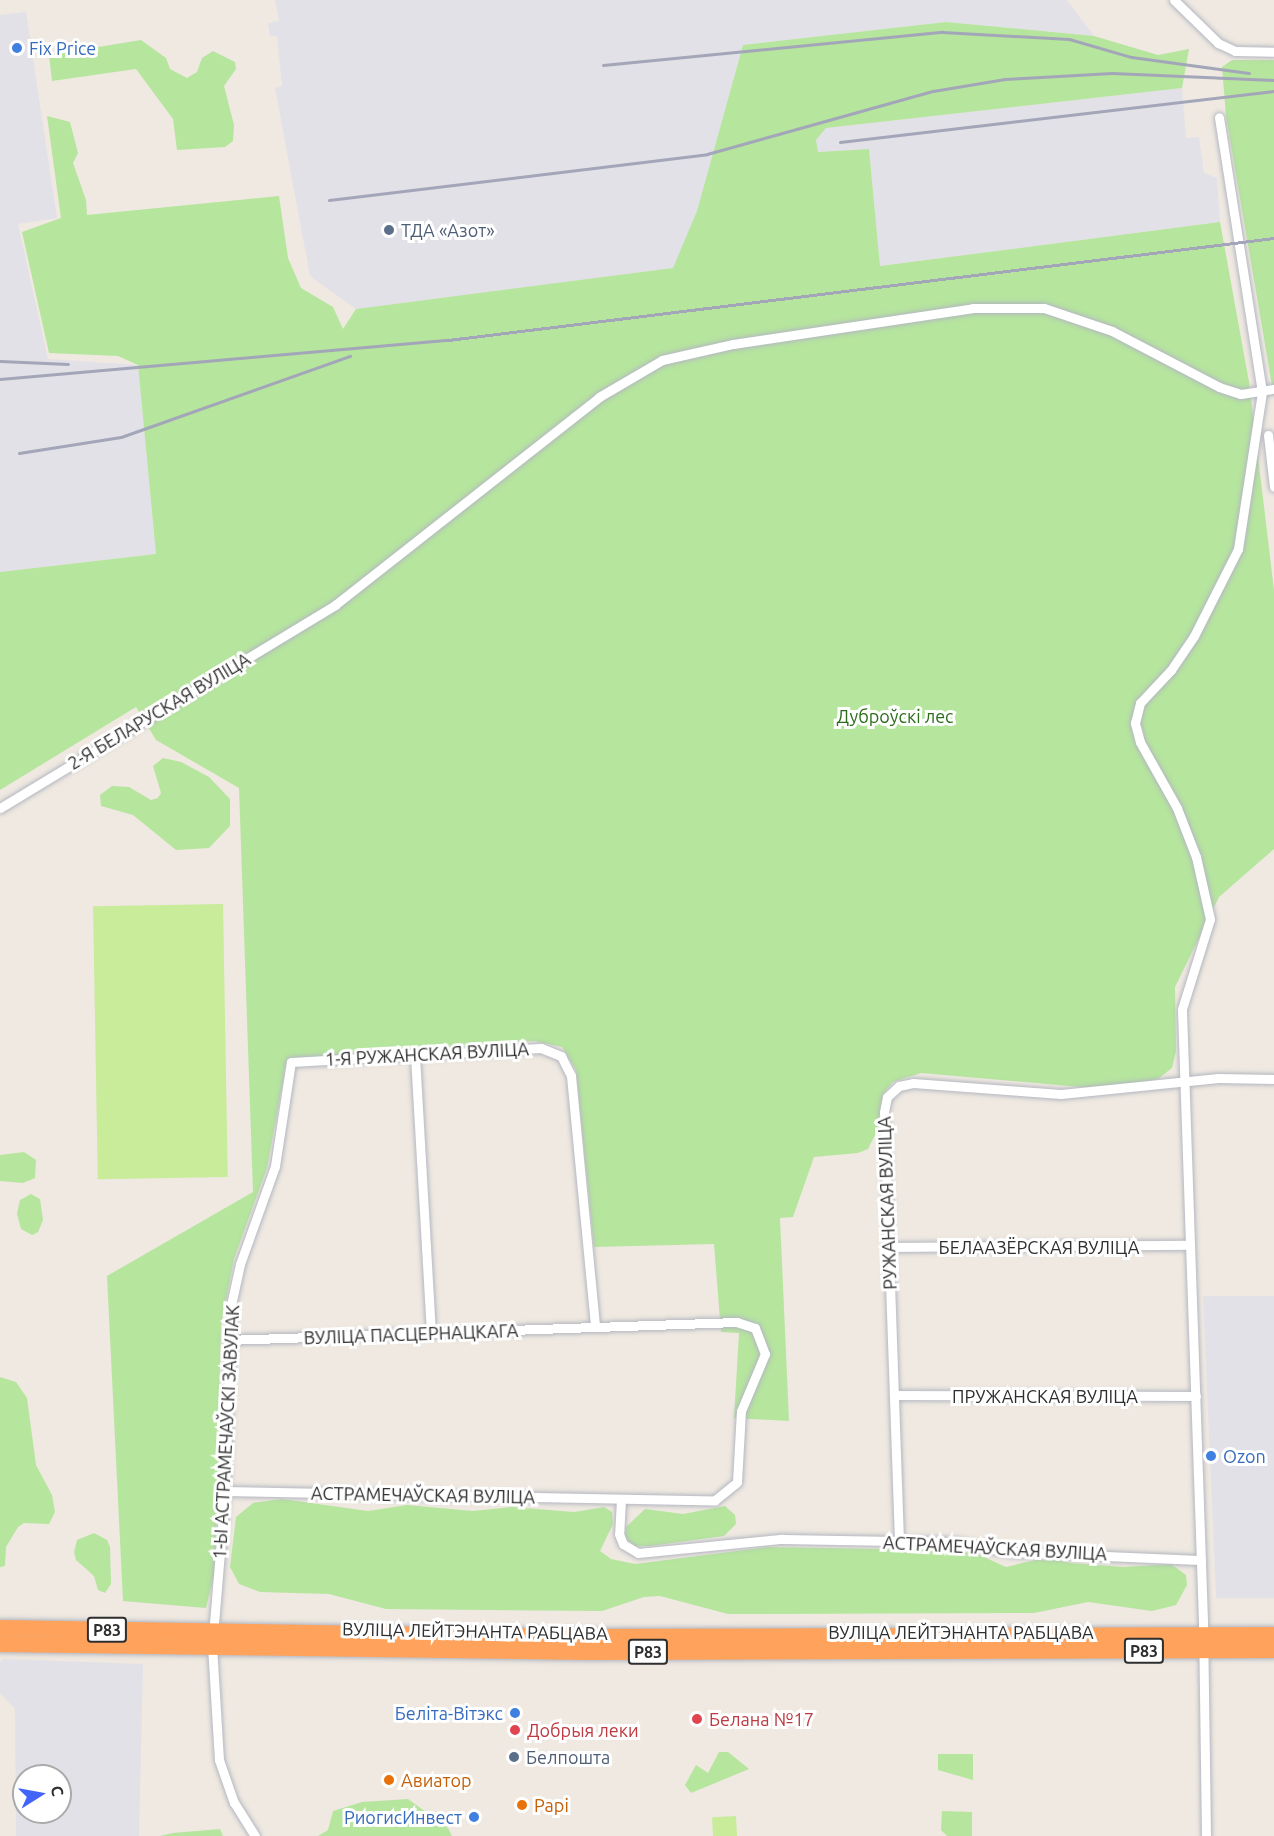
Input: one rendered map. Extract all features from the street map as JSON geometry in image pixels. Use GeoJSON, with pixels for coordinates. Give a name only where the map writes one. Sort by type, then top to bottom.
{"type":"FeatureCollection","features":[{"type":"Feature","properties":{"kind":"highway","name":"ВУЛІЦА ЛЕЙТЭНАНТА РАБЦАВА"},"geometry":{"type":"LineString","coordinates":[[0,1628],[213,1640]]}},
{"type":"Feature","properties":{"kind":"highway","name":"ВУЛІЦА ЛЕЙТЭНАНТА РАБЦАВА"},"geometry":{"type":"LineString","coordinates":[[1204,1644],[1274,1635]]}},
{"type":"Feature","properties":{"kind":"highway","name":"ВУЛІЦА ЛЕЙТЭНАНТА РАБЦАВА"},"geometry":{"type":"LineString","coordinates":[[0,1644],[569,1637],[1204,1644],[1274,1650]]}},
{"type":"Feature","properties":{"kind":"street"},"geometry":{"type":"LineString","coordinates":[[1174,0],[1218,43],[1235,51],[1274,52]]}},
{"type":"Feature","properties":{"kind":"street"},"geometry":{"type":"LineString","coordinates":[[1206,1836],[1204,1644],[1182,1010],[1210,919],[1196,857],[1177,808],[1140,742],[1136,714],[1140,703],[1171,670],[1194,636],[1238,549],[1262,392],[1219,117]]}},
{"type":"Feature","properties":{"kind":"street","name":"2-Я БЕЛАРУСКАЯ ВУЛІЦА"},"geometry":{"type":"LineString","coordinates":[[0,808],[318,615],[599,397],[662,360],[733,344],[973,308],[1044,308],[1112,331],[1219,387],[1241,394],[1274,389]]}},
{"type":"Feature","properties":{"kind":"street"},"geometry":{"type":"LineString","coordinates":[[1268,435],[1274,487]]}},
{"type":"Feature","properties":{"kind":"street","name":"1-Я РУЖАНСКАЯ ВУЛІЦА"},"geometry":{"type":"LineString","coordinates":[[291,1062],[541,1048],[561,1056],[571,1076],[595,1327]]}},
{"type":"Feature","properties":{"kind":"street"},"geometry":{"type":"LineString","coordinates":[[415,1056],[431,1333]]}},
{"type":"Feature","properties":{"kind":"street","name":"1-Ы АСТРАМЕЧАЎСКІ ЗАВУЛАК"},"geometry":{"type":"LineString","coordinates":[[255,1836],[234,1803],[219,1760],[213,1640],[225,1491],[227,1340],[240,1264],[281,1144],[291,1062]]}},
{"type":"Feature","properties":{"kind":"street"},"geometry":{"type":"LineString","coordinates":[[1184,1081],[1274,1079]]}},
{"type":"Feature","properties":{"kind":"street","name":"РУЖАНСКАЯ ВУЛІЦА"},"geometry":{"type":"LineString","coordinates":[[899,1541],[884,1104],[898,1086],[913,1083],[1061,1094],[1184,1081]]}},
{"type":"Feature","properties":{"kind":"street","name":"БЕЛААЗЁРСКАЯ ВУЛІЦА"},"geometry":{"type":"LineString","coordinates":[[888,1247],[1190,1245]]}},
{"type":"Feature","properties":{"kind":"street","name":"ВУЛІЦА ПАСЦЕРНАЦКАГА"},"geometry":{"type":"LineString","coordinates":[[227,1340],[737,1322],[755,1328],[764,1344],[765,1354],[741,1411],[740,1465]]}},
{"type":"Feature","properties":{"kind":"street","name":"ПРУЖАНСКАЯ ВУЛІЦА"},"geometry":{"type":"LineString","coordinates":[[894,1395],[1196,1396]]}},
{"type":"Feature","properties":{"kind":"street","name":"АСТРАМЕЧАЎСКАЯ ВУЛІЦА"},"geometry":{"type":"LineString","coordinates":[[225,1491],[714,1500],[733,1488],[740,1465]]}},
{"type":"Feature","properties":{"kind":"street","name":"АСТРАМЕЧАЎСКАЯ ВУЛІЦА"},"geometry":{"type":"LineString","coordinates":[[621,1499],[619,1534],[623,1544],[638,1553],[782,1539],[968,1543],[1011,1552],[1201,1560]]}},
{"type":"Feature","properties":{"kind":"shaded area"},"geometry":{"type":"Polygon","coordinates":[[[275,0],[1067,0],[1094,36],[946,22],[743,45],[682,267],[356,309],[310,276],[275,88],[282,86],[277,36],[270,36],[268,23],[279,21],[275,0]]]}},
{"type":"Feature","properties":{"kind":"shaded area"},"geometry":{"type":"Polygon","coordinates":[[[26,12],[57,218],[18,224],[48,359],[138,365],[156,554],[0,572],[0,15],[26,12]]]}},
{"type":"Feature","properties":{"kind":"shaded area"},"geometry":{"type":"Polygon","coordinates":[[[1182,88],[1186,138],[1199,137],[1204,173],[1217,178],[1220,222],[880,266],[869,149],[817,152],[816,140],[826,128],[1182,88]]]}},
{"type":"Feature","properties":{"kind":"shaded area"},"geometry":{"type":"Polygon","coordinates":[[[1203,1296],[1274,1296],[1274,1598],[1216,1598],[1203,1296]]]}},
{"type":"Feature","properties":{"kind":"shaded area"},"geometry":{"type":"Polygon","coordinates":[[[4,1659],[143,1664],[139,1836],[16,1836],[16,1824],[72,1824],[72,1764],[15,1764],[15,1709],[0,1693],[0,1662],[4,1659]]]}},
{"type":"Feature","properties":{"kind":"green space","name":"Дуброўскі лес"},"geometry":{"type":"Polygon","coordinates":[[[946,22],[1094,36],[1158,55],[1189,49],[1182,88],[826,128],[816,140],[818,152],[869,149],[880,266],[1220,222],[1249,382],[1274,590],[1274,849],[1219,897],[1175,987],[1176,1051],[1172,1068],[1158,1079],[1092,1088],[921,1073],[893,1082],[883,1094],[877,1131],[868,1149],[858,1153],[814,1157],[793,1217],[780,1218],[789,1421],[734,1418],[739,1333],[721,1332],[714,1244],[594,1247],[576,1070],[562,1047],[534,1041],[287,1059],[267,1168],[234,1259],[221,1325],[215,1571],[206,1608],[123,1601],[107,1276],[253,1192],[239,788],[156,740],[136,707],[0,790],[0,572],[156,554],[138,365],[118,356],[49,353],[22,232],[61,218],[47,116],[70,122],[78,153],[73,163],[86,200],[87,215],[279,196],[288,258],[301,288],[333,307],[343,329],[356,309],[673,268],[697,211],[743,45],[946,22]]]}},
{"type":"Feature","properties":{"kind":"green space"},"geometry":{"type":"Polygon","coordinates":[[[141,40],[166,58],[170,69],[187,78],[197,72],[202,58],[213,51],[235,62],[236,69],[224,86],[234,125],[233,141],[225,147],[177,150],[173,119],[136,69],[52,81],[49,55],[141,40]]]}},
{"type":"Feature","properties":{"kind":"green space"},"geometry":{"type":"Polygon","coordinates":[[[1232,60],[1274,60],[1274,397],[1226,116],[1222,67],[1232,60]]]}},
{"type":"Feature","properties":{"kind":"green space"},"geometry":{"type":"Polygon","coordinates":[[[163,758],[181,762],[209,777],[230,799],[230,826],[209,848],[176,850],[133,815],[101,806],[100,795],[112,786],[129,787],[151,800],[158,798],[161,793],[153,766],[163,758]]]}},
{"type":"Feature","properties":{"kind":"green space"},"geometry":{"type":"Polygon","coordinates":[[[223,904],[228,1177],[98,1179],[93,906],[223,904]]]}},
{"type":"Feature","properties":{"kind":"green space"},"geometry":{"type":"Polygon","coordinates":[[[24,1152],[36,1160],[35,1178],[23,1183],[0,1181],[0,1155],[24,1152]]]}},
{"type":"Feature","properties":{"kind":"green space"},"geometry":{"type":"Polygon","coordinates":[[[31,1194],[40,1199],[43,1220],[38,1232],[32,1235],[21,1229],[17,1214],[20,1200],[31,1194]]]}},
{"type":"Feature","properties":{"kind":"green space"},"geometry":{"type":"Polygon","coordinates":[[[0,1377],[16,1382],[27,1398],[36,1465],[52,1495],[55,1512],[49,1524],[24,1523],[18,1527],[6,1547],[5,1566],[0,1567],[0,1377]]]}},
{"type":"Feature","properties":{"kind":"green space"},"geometry":{"type":"Polygon","coordinates":[[[282,1499],[368,1511],[407,1505],[473,1511],[512,1507],[574,1512],[604,1507],[612,1512],[613,1524],[600,1551],[611,1559],[635,1564],[767,1547],[944,1550],[975,1553],[1006,1567],[1048,1557],[1070,1563],[1124,1567],[1171,1564],[1186,1575],[1187,1585],[1176,1605],[1152,1611],[1088,1602],[1034,1613],[728,1614],[660,1596],[644,1597],[602,1611],[386,1609],[329,1594],[260,1592],[239,1584],[230,1567],[236,1517],[253,1503],[282,1499]]]}},
{"type":"Feature","properties":{"kind":"green space"},"geometry":{"type":"Polygon","coordinates":[[[725,1506],[735,1515],[736,1524],[724,1536],[650,1546],[635,1546],[625,1538],[626,1527],[645,1509],[683,1514],[725,1506]]]}},
{"type":"Feature","properties":{"kind":"green space"},"geometry":{"type":"Polygon","coordinates":[[[94,1533],[107,1540],[110,1547],[111,1584],[105,1593],[98,1590],[94,1576],[76,1560],[74,1552],[77,1540],[94,1533]]]}},
{"type":"Feature","properties":{"kind":"green space"},"geometry":{"type":"Polygon","coordinates":[[[719,1752],[728,1752],[749,1769],[691,1793],[685,1785],[696,1765],[708,1773],[719,1752]]]}},
{"type":"Feature","properties":{"kind":"green space"},"geometry":{"type":"Polygon","coordinates":[[[938,1754],[973,1754],[973,1780],[938,1770],[938,1754]]]}},
{"type":"Feature","properties":{"kind":"green space"},"geometry":{"type":"Polygon","coordinates":[[[408,1799],[448,1828],[452,1836],[318,1836],[328,1830],[333,1811],[362,1802],[408,1799]]]}},
{"type":"Feature","properties":{"kind":"green space"},"geometry":{"type":"Polygon","coordinates":[[[942,1811],[972,1812],[972,1836],[947,1836],[941,1830],[942,1811]]]}},
{"type":"Feature","properties":{"kind":"green space"},"geometry":{"type":"Polygon","coordinates":[[[736,1816],[737,1836],[713,1836],[712,1817],[736,1816]]]}},
{"type":"Feature","properties":{"kind":"green space"},"geometry":{"type":"Polygon","coordinates":[[[220,1829],[223,1836],[160,1836],[173,1833],[220,1829]]]}},
{"type":"Feature","properties":{"kind":"railway"},"geometry":{"type":"LineString","coordinates":[[603,65],[942,32],[1069,39],[1131,57],[1249,73]]}},
{"type":"Feature","properties":{"kind":"railway"},"geometry":{"type":"LineString","coordinates":[[329,200],[707,154],[933,91],[1005,79],[1112,73],[1274,80]]}},
{"type":"Feature","properties":{"kind":"railway"},"geometry":{"type":"LineString","coordinates":[[840,142],[1274,91]]}},
{"type":"Feature","properties":{"kind":"railway"},"geometry":{"type":"LineString","coordinates":[[0,379],[448,340],[1274,238]]}},
{"type":"Feature","properties":{"kind":"railway"},"geometry":{"type":"LineString","coordinates":[[19,453],[121,437],[350,356]]}},
{"type":"Feature","properties":{"kind":"railway"},"geometry":{"type":"LineString","coordinates":[[0,361],[68,364]]}},
{"type":"Feature","properties":{"kind":"place","name":"Fix Price"},"geometry":{"type":"Point","coordinates":[17,48]}},
{"type":"Feature","properties":{"kind":"place","name":"ТДА «Азот»"},"geometry":{"type":"Point","coordinates":[389,230]}},
{"type":"Feature","properties":{"kind":"place","name":"Ozon"},"geometry":{"type":"Point","coordinates":[1211,1456]}},
{"type":"Feature","properties":{"kind":"place","name":"Беліта-Вітэкс"},"geometry":{"type":"Point","coordinates":[515,1713]}},
{"type":"Feature","properties":{"kind":"place","name":"Белана №17"},"geometry":{"type":"Point","coordinates":[697,1719]}},
{"type":"Feature","properties":{"kind":"place","name":"Добрыя леки"},"geometry":{"type":"Point","coordinates":[515,1730]}},
{"type":"Feature","properties":{"kind":"place","name":"Белпошта"},"geometry":{"type":"Point","coordinates":[514,1757]}},
{"type":"Feature","properties":{"kind":"place","name":"Авиатор"},"geometry":{"type":"Point","coordinates":[389,1780]}},
{"type":"Feature","properties":{"kind":"place","name":"Papi"},"geometry":{"type":"Point","coordinates":[522,1805]}},
{"type":"Feature","properties":{"kind":"place","name":"РиогисИнвест"},"geometry":{"type":"Point","coordinates":[474,1817]}}]}
